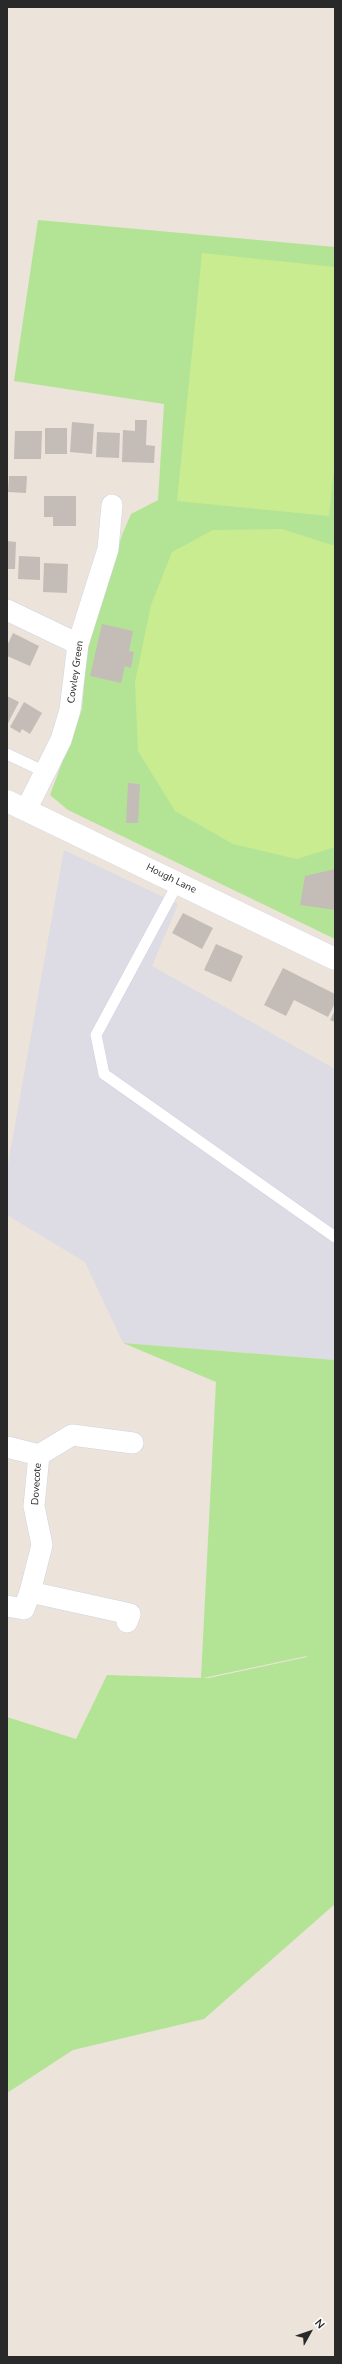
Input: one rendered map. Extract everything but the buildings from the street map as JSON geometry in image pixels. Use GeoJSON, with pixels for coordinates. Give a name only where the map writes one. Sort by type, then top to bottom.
{"type":"FeatureCollection","features":[{"type":"Feature","properties":{"kind":"main road","name":"Hough Lane"},"geometry":{"type":"LineString","coordinates":[[17,805],[335,958]]}},
{"type":"Feature","properties":{"kind":"street","name":"Cowley Green"},"geometry":{"type":"LineString","coordinates":[[17,805],[45,772],[61,740],[70,710],[78,644],[108,549],[112,505]]}},
{"type":"Feature","properties":{"kind":"street"},"geometry":{"type":"LineString","coordinates":[[7,610],[78,644]]}},
{"type":"Feature","properties":{"kind":"street"},"geometry":{"type":"LineString","coordinates":[[39,1455],[72,1435],[133,1443]]}},
{"type":"Feature","properties":{"kind":"street","name":"Dovecote"},"geometry":{"type":"LineString","coordinates":[[7,1447],[39,1455],[34,1506],[42,1545],[24,1609],[7,1606]]}},
{"type":"Feature","properties":{"kind":"street"},"geometry":{"type":"LineString","coordinates":[[30,1592],[130,1614],[127,1622]]}},
{"type":"Feature","properties":{"kind":"lane"},"geometry":{"type":"LineString","coordinates":[[7,754],[45,772]]}},
{"type":"Feature","properties":{"kind":"lane"},"geometry":{"type":"LineString","coordinates":[[178,883],[96,1035],[104,1074],[335,1237]]}},
{"type":"Feature","properties":{"kind":"shaded area"},"geometry":{"type":"Polygon","coordinates":[[[64,850],[178,904],[152,966],[335,1069],[335,1360],[123,1343],[85,1262],[7,1215],[7,1170],[64,850]]]}},
{"type":"Feature","properties":{"kind":"green space"},"geometry":{"type":"Polygon","coordinates":[[[38,220],[335,247],[335,939],[68,810],[50,795],[82,709],[87,649],[122,535],[131,514],[158,500],[164,404],[14,381],[38,220]]]}},
{"type":"Feature","properties":{"kind":"green space"},"geometry":{"type":"Polygon","coordinates":[[[202,253],[335,267],[335,458],[329,516],[177,501],[202,253]]]}},
{"type":"Feature","properties":{"kind":"green space"},"geometry":{"type":"Polygon","coordinates":[[[282,529],[335,546],[335,847],[297,859],[233,844],[175,811],[138,751],[135,682],[151,605],[172,552],[213,530],[282,529]]]}},
{"type":"Feature","properties":{"kind":"green space"},"geometry":{"type":"Polygon","coordinates":[[[123,1343],[335,1360],[335,1904],[204,2019],[73,2050],[7,2093],[7,1717],[76,1739],[107,1675],[201,1678],[216,1382],[123,1343]],[[307,1656],[203,1678],[307,1657],[307,1656]]]}}]}
